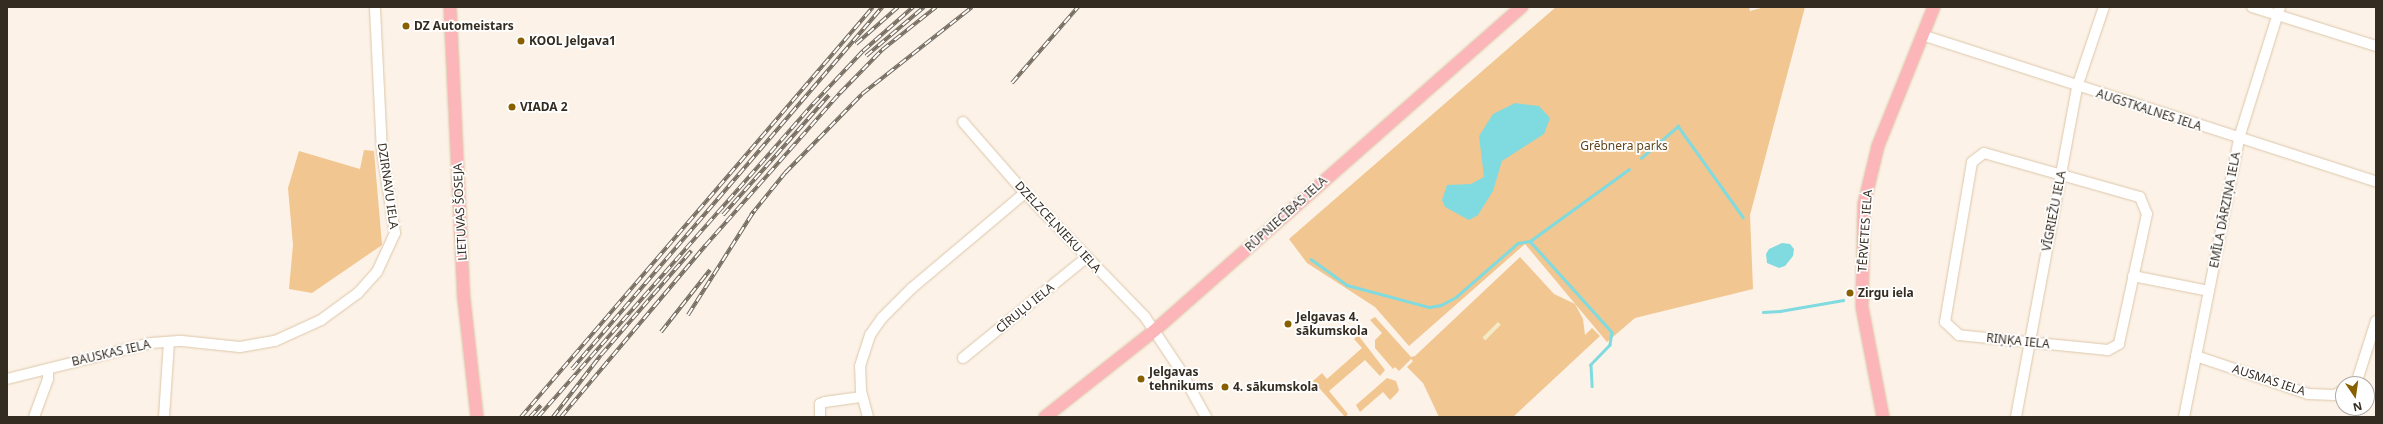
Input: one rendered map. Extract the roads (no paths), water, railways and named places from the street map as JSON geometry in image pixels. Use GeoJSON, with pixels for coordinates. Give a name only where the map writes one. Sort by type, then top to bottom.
{"type":"FeatureCollection","features":[{"type":"Feature","properties":{"kind":"main road","name":"LIETUVAS ŠOSEJA"},"geometry":{"type":"LineString","coordinates":[[450,7],[465,313],[477,417]]}},
{"type":"Feature","properties":{"kind":"main road","name":"RŪPNIECĪBAS IELA"},"geometry":{"type":"LineString","coordinates":[[1045,417],[1155,330],[1522,7]]}},
{"type":"Feature","properties":{"kind":"main road","name":"TĒRVETES IELA"},"geometry":{"type":"LineString","coordinates":[[1883,417],[1862,307],[1864,204],[1878,146],[1934,7]]}},
{"type":"Feature","properties":{"kind":"street","name":"DZIRNAVU IELA"},"geometry":{"type":"LineString","coordinates":[[240,347],[275,341],[321,320],[358,293],[377,272],[392,243],[395,233],[382,152],[375,7]]}},
{"type":"Feature","properties":{"kind":"street","name":"VĪGRIEŽU IELA"},"geometry":{"type":"LineString","coordinates":[[2016,417],[2077,87],[2104,7]]}},
{"type":"Feature","properties":{"kind":"street"},"geometry":{"type":"LineString","coordinates":[[2252,7],[2278,11],[2376,46]]}},
{"type":"Feature","properties":{"kind":"street","name":"EMĪLA DĀRZIŅA IELA"},"geometry":{"type":"LineString","coordinates":[[2184,417],[2239,138],[2278,11]]}},
{"type":"Feature","properties":{"kind":"street","name":"AUGSTKALNES IELA"},"geometry":{"type":"LineString","coordinates":[[1922,35],[2077,87],[2376,182]]}},
{"type":"Feature","properties":{"kind":"street","name":"DZELZCEĻNIEKU IELA"},"geometry":{"type":"LineString","coordinates":[[963,122],[1024,193],[1155,330],[1206,417]]}},
{"type":"Feature","properties":{"kind":"street","name":"RIŅĶA IELA"},"geometry":{"type":"LineString","coordinates":[[1984,153],[2061,176],[2140,196],[2147,214],[2119,344],[2108,350],[1959,335],[1945,322],[1972,162],[1984,153]]}},
{"type":"Feature","properties":{"kind":"street"},"geometry":{"type":"LineString","coordinates":[[868,417],[862,397],[859,379],[861,358],[870,335],[882,318],[912,288],[1024,193]]}},
{"type":"Feature","properties":{"kind":"street","name":"CĪRUĻU IELA"},"geometry":{"type":"LineString","coordinates":[[963,358],[1086,258]]}},
{"type":"Feature","properties":{"kind":"street"},"geometry":{"type":"LineString","coordinates":[[2133,276],[2209,291]]}},
{"type":"Feature","properties":{"kind":"street"},"geometry":{"type":"LineString","coordinates":[[2359,376],[2376,321]]}},
{"type":"Feature","properties":{"kind":"street","name":"BAUSKAS IELA"},"geometry":{"type":"LineString","coordinates":[[7,379],[129,346],[169,342],[240,347]]}},
{"type":"Feature","properties":{"kind":"street"},"geometry":{"type":"LineString","coordinates":[[164,417],[169,342]]}},
{"type":"Feature","properties":{"kind":"street","name":"AUSMAS IELA"},"geometry":{"type":"LineString","coordinates":[[2196,356],[2308,394],[2335,394]]}},
{"type":"Feature","properties":{"kind":"street"},"geometry":{"type":"LineString","coordinates":[[34,417],[48,379],[48,369]]}},
{"type":"Feature","properties":{"kind":"street"},"geometry":{"type":"LineString","coordinates":[[820,416],[820,404],[862,397]]}},
{"type":"Feature","properties":{"kind":"water"},"geometry":{"type":"Polygon","coordinates":[[[1515,103],[1539,106],[1550,118],[1544,134],[1502,161],[1493,191],[1478,215],[1469,220],[1445,207],[1442,200],[1447,185],[1471,184],[1484,177],[1479,136],[1493,114],[1515,103]]]}},
{"type":"Feature","properties":{"kind":"water"},"geometry":{"type":"Polygon","coordinates":[[[1782,243],[1790,244],[1794,249],[1793,256],[1785,266],[1779,268],[1767,263],[1766,254],[1769,249],[1782,243]]]}},
{"type":"Feature","properties":{"kind":"waterway"},"geometry":{"type":"LineString","coordinates":[[1641,158],[1678,126],[1743,217]]}},
{"type":"Feature","properties":{"kind":"waterway"},"geometry":{"type":"LineString","coordinates":[[1530,241],[1629,169]]}},
{"type":"Feature","properties":{"kind":"waterway"},"geometry":{"type":"LineString","coordinates":[[1311,259],[1347,285],[1429,307],[1441,305],[1456,297],[1518,243],[1530,241],[1612,332],[1610,345],[1591,365],[1592,386]]}},
{"type":"Feature","properties":{"kind":"waterway"},"geometry":{"type":"LineString","coordinates":[[1763,312],[1780,311],[1843,300]]}},
{"type":"Feature","properties":{"kind":"railway"},"geometry":{"type":"LineString","coordinates":[[521,417],[873,7]]}},
{"type":"Feature","properties":{"kind":"railway"},"geometry":{"type":"LineString","coordinates":[[572,369],[882,7]]}},
{"type":"Feature","properties":{"kind":"railway"},"geometry":{"type":"LineString","coordinates":[[856,44],[898,7]]}},
{"type":"Feature","properties":{"kind":"railway"},"geometry":{"type":"LineString","coordinates":[[538,417],[813,104],[863,51],[913,7]]}},
{"type":"Feature","properties":{"kind":"railway"},"geometry":{"type":"LineString","coordinates":[[866,56],[924,7]]}},
{"type":"Feature","properties":{"kind":"railway"},"geometry":{"type":"LineString","coordinates":[[561,417],[705,246],[840,93],[882,50],[936,7]]}},
{"type":"Feature","properties":{"kind":"railway"},"geometry":{"type":"LineString","coordinates":[[751,215],[785,173],[862,94],[972,7]]}},
{"type":"Feature","properties":{"kind":"railway"},"geometry":{"type":"LineString","coordinates":[[1012,83],[1078,7]]}},
{"type":"Feature","properties":{"kind":"railway"},"geometry":{"type":"LineString","coordinates":[[723,215],[829,95]]}},
{"type":"Feature","properties":{"kind":"railway"},"geometry":{"type":"LineString","coordinates":[[688,315],[754,211]]}},
{"type":"Feature","properties":{"kind":"railway"},"geometry":{"type":"LineString","coordinates":[[553,417],[601,355],[691,251]]}},
{"type":"Feature","properties":{"kind":"railway"},"geometry":{"type":"LineString","coordinates":[[661,332],[710,270]]}},
{"type":"Feature","properties":{"kind":"railway"},"geometry":{"type":"LineString","coordinates":[[530,417],[541,405]]}},
{"type":"Feature","properties":{"kind":"place","name":"DZ Automeistars"},"geometry":{"type":"Point","coordinates":[406,26]}},
{"type":"Feature","properties":{"kind":"place","name":"KOOL Jelgava1"},"geometry":{"type":"Point","coordinates":[521,41]}},
{"type":"Feature","properties":{"kind":"place","name":"VIADA 2"},"geometry":{"type":"Point","coordinates":[512,107]}},
{"type":"Feature","properties":{"kind":"place","name":"Zirgu iela"},"geometry":{"type":"Point","coordinates":[1850,293]}},
{"type":"Feature","properties":{"kind":"place","name":"Jelgavas 4. sākumskola"},"geometry":{"type":"Point","coordinates":[1288,324]}},
{"type":"Feature","properties":{"kind":"place","name":"Jelgavas tehnikums"},"geometry":{"type":"Point","coordinates":[1141,379]}},
{"type":"Feature","properties":{"kind":"place","name":"4. sākumskola"},"geometry":{"type":"Point","coordinates":[1225,387]}},
{"type":"Feature","properties":{"kind":"park label","name":"Grēbnera parks"},"geometry":{"type":"Point","coordinates":[1624,146]}}]}
